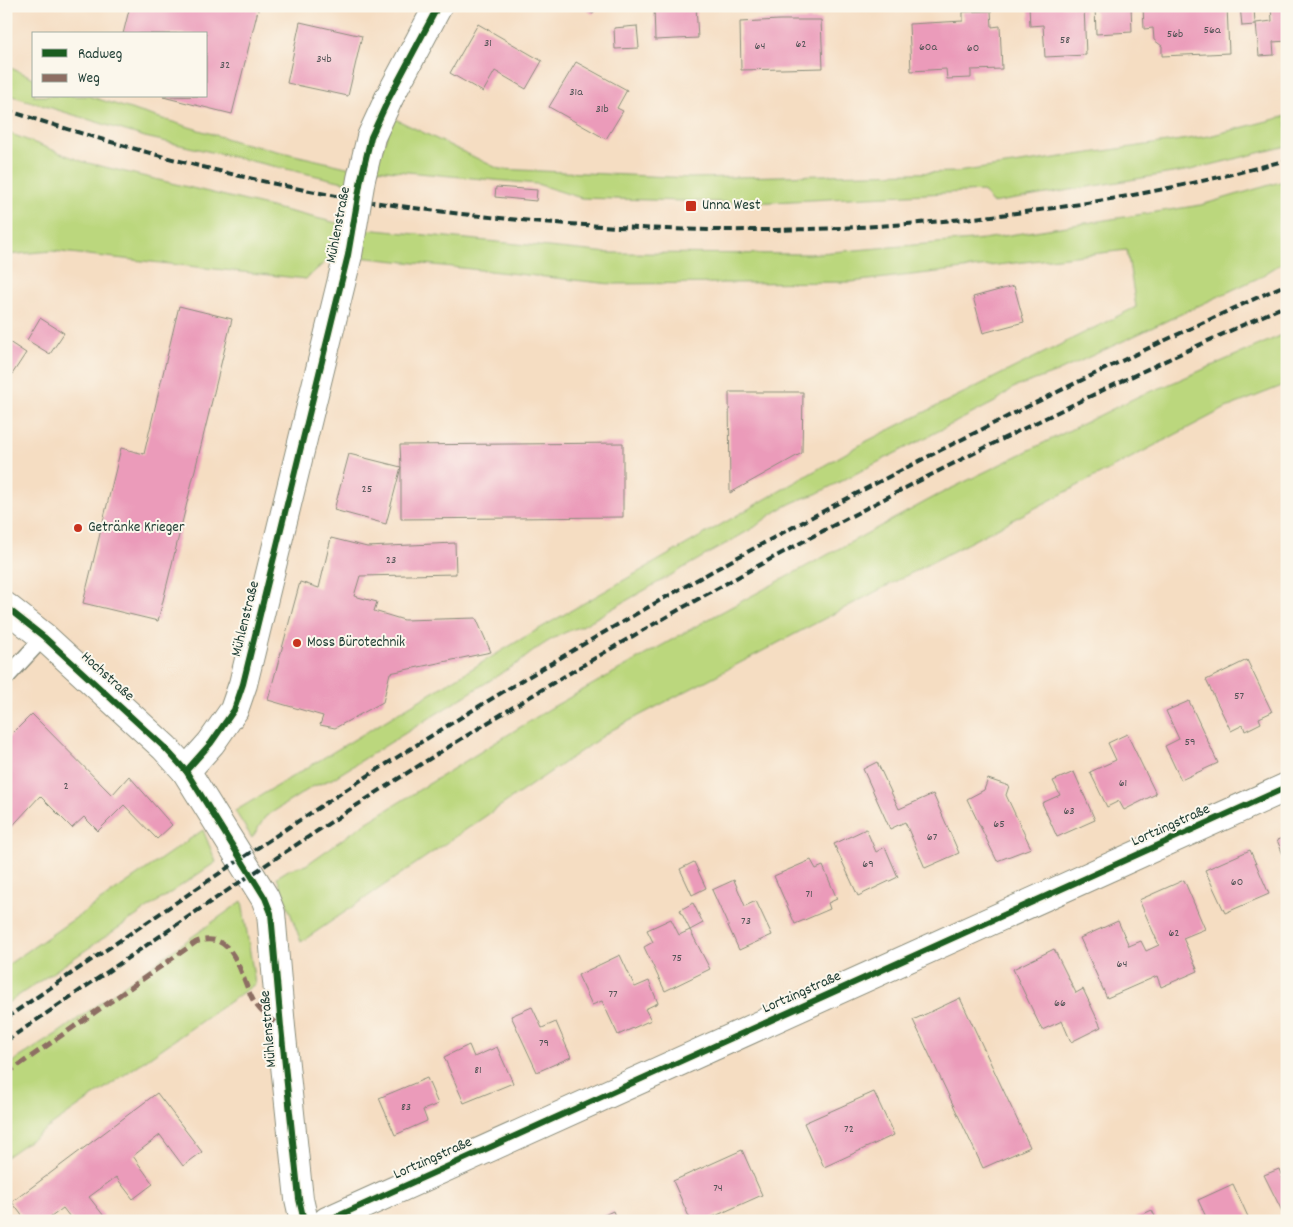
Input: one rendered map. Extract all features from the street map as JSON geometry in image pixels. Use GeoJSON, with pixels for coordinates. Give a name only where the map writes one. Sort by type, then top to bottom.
{"type":"FeatureCollection","features":[{"type":"Feature","properties":{"kind":"street","name":"Mühlenstraße"},"geometry":{"type":"LineString","coordinates":[[304,1221],[299,1199],[280,1027],[271,913],[265,898],[186,771],[211,743],[234,710],[243,684],[348,255],[361,179],[371,137],[389,98],[438,6]]}},
{"type":"Feature","properties":{"kind":"street","name":"Hochstraße"},"geometry":{"type":"LineString","coordinates":[[6,607],[44,637],[127,711],[186,771]]}},
{"type":"Feature","properties":{"kind":"street","name":"Lortzingstraße"},"geometry":{"type":"LineString","coordinates":[[327,1221],[1287,787]]}},
{"type":"Feature","properties":{"kind":"lane"},"geometry":{"type":"LineString","coordinates":[[6,678],[44,637]]}},
{"type":"Feature","properties":{"kind":"green space"},"geometry":{"type":"Polygon","coordinates":[[[6,66],[32,77],[32,98],[95,98],[238,142],[351,168],[348,183],[145,137],[6,94],[6,66]]]}},
{"type":"Feature","properties":{"kind":"green space"},"geometry":{"type":"Polygon","coordinates":[[[1287,116],[1287,146],[1190,170],[992,203],[983,191],[753,203],[581,198],[537,184],[375,169],[393,118],[499,169],[691,178],[957,172],[1209,136],[1287,116]]]}},
{"type":"Feature","properties":{"kind":"green space"},"geometry":{"type":"Polygon","coordinates":[[[6,132],[84,162],[341,224],[335,253],[306,279],[52,251],[6,255],[6,132]]]}},
{"type":"Feature","properties":{"kind":"green space"},"geometry":{"type":"Polygon","coordinates":[[[1287,180],[1287,260],[1258,278],[1057,372],[1013,388],[995,402],[816,494],[784,507],[755,527],[582,626],[550,640],[521,661],[332,779],[312,787],[265,817],[252,838],[235,811],[523,638],[867,441],[1136,307],[1127,250],[851,282],[611,284],[359,257],[365,229],[609,253],[809,254],[984,239],[1201,205],[1287,180]]]}},
{"type":"Feature","properties":{"kind":"green space"},"geometry":{"type":"Polygon","coordinates":[[[1287,333],[1287,384],[1226,408],[612,730],[301,942],[277,877],[290,869],[306,865],[361,826],[551,708],[707,620],[938,495],[1141,395],[1287,333]]]}},
{"type":"Feature","properties":{"kind":"green space"},"geometry":{"type":"Polygon","coordinates":[[[203,830],[216,862],[6,1004],[6,966],[203,830]]]}},
{"type":"Feature","properties":{"kind":"green space"},"geometry":{"type":"Polygon","coordinates":[[[242,901],[255,984],[6,1157],[6,1066],[58,1033],[242,901]]]}},
{"type":"Feature","properties":{"kind":"building"},"geometry":{"type":"Polygon","coordinates":[[[130,6],[259,6],[232,114],[167,98],[208,98],[208,32],[124,32],[130,6]]]}},
{"type":"Feature","properties":{"kind":"building"},"geometry":{"type":"Polygon","coordinates":[[[580,6],[597,6],[593,14],[580,6]]]}},
{"type":"Feature","properties":{"kind":"building"},"geometry":{"type":"Polygon","coordinates":[[[654,6],[696,6],[698,38],[655,40],[654,6]]]}},
{"type":"Feature","properties":{"kind":"building"},"geometry":{"type":"Polygon","coordinates":[[[1029,6],[1084,6],[1086,55],[1045,57],[1043,25],[1030,26],[1029,6]]]}},
{"type":"Feature","properties":{"kind":"building"},"geometry":{"type":"Polygon","coordinates":[[[1095,6],[1131,6],[1132,32],[1096,34],[1095,6]]]}},
{"type":"Feature","properties":{"kind":"building"},"geometry":{"type":"Polygon","coordinates":[[[1143,6],[1227,6],[1229,53],[1162,56],[1162,46],[1154,40],[1153,28],[1144,29],[1143,6]]]}},
{"type":"Feature","properties":{"kind":"building"},"geometry":{"type":"Polygon","coordinates":[[[1240,6],[1254,6],[1255,25],[1242,26],[1240,6]]]}},
{"type":"Feature","properties":{"kind":"building"},"geometry":{"type":"Polygon","coordinates":[[[1271,6],[1287,6],[1287,41],[1273,42],[1274,55],[1259,56],[1256,23],[1272,21],[1271,6]]]}},
{"type":"Feature","properties":{"kind":"building"},"geometry":{"type":"Polygon","coordinates":[[[991,11],[992,27],[1000,26],[1002,69],[971,70],[971,78],[947,79],[946,69],[911,71],[909,24],[963,21],[963,12],[991,11]]]}},
{"type":"Feature","properties":{"kind":"building"},"geometry":{"type":"Polygon","coordinates":[[[821,20],[823,68],[741,70],[740,22],[821,20]]]}},
{"type":"Feature","properties":{"kind":"building"},"geometry":{"type":"Polygon","coordinates":[[[300,22],[362,36],[348,96],[287,83],[300,22]]]}},
{"type":"Feature","properties":{"kind":"building"},"geometry":{"type":"Polygon","coordinates":[[[478,24],[542,61],[526,89],[495,71],[483,92],[450,73],[478,24]]]}},
{"type":"Feature","properties":{"kind":"building"},"geometry":{"type":"Polygon","coordinates":[[[637,26],[639,48],[615,49],[614,28],[637,26]]]}},
{"type":"Feature","properties":{"kind":"building"},"geometry":{"type":"Polygon","coordinates":[[[576,62],[627,90],[617,108],[623,111],[606,139],[549,107],[576,62]]]}},
{"type":"Feature","properties":{"kind":"building"},"geometry":{"type":"Polygon","coordinates":[[[496,187],[537,190],[536,201],[495,197],[496,187]]]}},
{"type":"Feature","properties":{"kind":"building"},"geometry":{"type":"Polygon","coordinates":[[[1014,286],[1024,322],[983,333],[973,297],[1014,286]]]}},
{"type":"Feature","properties":{"kind":"building"},"geometry":{"type":"Polygon","coordinates":[[[179,306],[232,319],[158,621],[83,603],[121,448],[144,454],[179,306]]]}},
{"type":"Feature","properties":{"kind":"building"},"geometry":{"type":"Polygon","coordinates":[[[40,318],[64,333],[50,354],[27,340],[40,318]]]}},
{"type":"Feature","properties":{"kind":"building"},"geometry":{"type":"Polygon","coordinates":[[[6,340],[26,353],[9,379],[6,377],[6,340]]]}},
{"type":"Feature","properties":{"kind":"building"},"geometry":{"type":"Polygon","coordinates":[[[729,392],[803,392],[802,453],[730,493],[729,392]]]}},
{"type":"Feature","properties":{"kind":"building"},"geometry":{"type":"Polygon","coordinates":[[[623,443],[623,517],[401,519],[400,445],[623,443]]]}},
{"type":"Feature","properties":{"kind":"building"},"geometry":{"type":"Polygon","coordinates":[[[349,454],[401,467],[386,524],[334,510],[349,454]]]}},
{"type":"Feature","properties":{"kind":"building"},"geometry":{"type":"Polygon","coordinates":[[[331,538],[367,547],[455,543],[456,574],[360,576],[354,596],[377,602],[374,611],[404,620],[476,618],[491,652],[390,673],[383,702],[335,728],[320,725],[323,716],[268,700],[300,582],[319,588],[331,538]]]}},
{"type":"Feature","properties":{"kind":"building"},"geometry":{"type":"Polygon","coordinates":[[[1247,660],[1272,712],[1259,718],[1261,723],[1245,731],[1243,725],[1231,731],[1206,680],[1247,660]]]}},
{"type":"Feature","properties":{"kind":"building"},"geometry":{"type":"Polygon","coordinates":[[[1189,701],[1218,763],[1181,780],[1165,746],[1179,739],[1166,711],[1189,701]]]}},
{"type":"Feature","properties":{"kind":"building"},"geometry":{"type":"Polygon","coordinates":[[[32,714],[112,795],[129,776],[172,825],[157,839],[124,805],[98,831],[84,817],[72,828],[40,796],[6,833],[6,740],[32,714]]]}},
{"type":"Feature","properties":{"kind":"building"},"geometry":{"type":"Polygon","coordinates":[[[1127,734],[1156,794],[1124,810],[1119,801],[1107,807],[1090,772],[1116,760],[1108,743],[1127,734]]]}},
{"type":"Feature","properties":{"kind":"building"},"geometry":{"type":"Polygon","coordinates":[[[877,762],[899,809],[933,794],[959,853],[925,868],[905,822],[890,829],[863,769],[877,762]]]}},
{"type":"Feature","properties":{"kind":"building"},"geometry":{"type":"Polygon","coordinates":[[[1074,772],[1095,820],[1057,837],[1042,803],[1060,795],[1053,781],[1074,772]]]}},
{"type":"Feature","properties":{"kind":"building"},"geometry":{"type":"Polygon","coordinates":[[[988,779],[1009,786],[1006,795],[1031,848],[997,861],[967,799],[984,790],[988,779]]]}},
{"type":"Feature","properties":{"kind":"building"},"geometry":{"type":"Polygon","coordinates":[[[866,829],[876,852],[885,847],[898,877],[858,896],[834,844],[866,829]]]}},
{"type":"Feature","properties":{"kind":"building"},"geometry":{"type":"Polygon","coordinates":[[[1287,836],[1287,864],[1277,840],[1287,836]]]}},
{"type":"Feature","properties":{"kind":"building"},"geometry":{"type":"Polygon","coordinates":[[[1250,850],[1269,894],[1225,913],[1205,870],[1250,850]]]}},
{"type":"Feature","properties":{"kind":"building"},"geometry":{"type":"Polygon","coordinates":[[[811,860],[816,869],[823,866],[837,899],[828,903],[830,909],[795,924],[774,876],[811,860]]]}},
{"type":"Feature","properties":{"kind":"building"},"geometry":{"type":"Polygon","coordinates":[[[694,862],[706,888],[692,895],[680,869],[694,862]]]}},
{"type":"Feature","properties":{"kind":"building"},"geometry":{"type":"Polygon","coordinates":[[[734,880],[745,906],[756,901],[772,935],[739,950],[712,890],[734,880]]]}},
{"type":"Feature","properties":{"kind":"building"},"geometry":{"type":"Polygon","coordinates":[[[1184,880],[1205,929],[1183,938],[1198,971],[1161,987],[1157,976],[1107,998],[1080,938],[1118,921],[1129,946],[1141,941],[1146,951],[1159,945],[1139,900],[1184,880]]]}},
{"type":"Feature","properties":{"kind":"building"},"geometry":{"type":"Polygon","coordinates":[[[693,903],[703,923],[690,930],[680,910],[693,903]]]}},
{"type":"Feature","properties":{"kind":"building"},"geometry":{"type":"Polygon","coordinates":[[[671,919],[679,935],[690,930],[710,969],[665,991],[644,947],[653,942],[647,930],[671,919]]]}},
{"type":"Feature","properties":{"kind":"building"},"geometry":{"type":"Polygon","coordinates":[[[1054,949],[1076,993],[1083,989],[1101,1027],[1071,1042],[1062,1021],[1042,1030],[1013,969],[1054,949]]]}},
{"type":"Feature","properties":{"kind":"building"},"geometry":{"type":"Polygon","coordinates":[[[620,955],[635,987],[649,981],[658,1003],[645,1009],[651,1020],[618,1035],[602,1001],[592,1005],[578,975],[620,955]]]}},
{"type":"Feature","properties":{"kind":"building"},"geometry":{"type":"Polygon","coordinates":[[[960,998],[1030,1147],[983,1168],[913,1020],[960,998]]]}},
{"type":"Feature","properties":{"kind":"building"},"geometry":{"type":"Polygon","coordinates":[[[532,1007],[542,1028],[556,1022],[571,1057],[537,1072],[511,1016],[532,1007]]]}},
{"type":"Feature","properties":{"kind":"building"},"geometry":{"type":"Polygon","coordinates":[[[469,1045],[474,1057],[497,1047],[513,1083],[464,1103],[444,1057],[469,1045]]]}},
{"type":"Feature","properties":{"kind":"building"},"geometry":{"type":"Polygon","coordinates":[[[427,1078],[438,1104],[423,1110],[427,1121],[395,1135],[379,1098],[427,1078]]]}},
{"type":"Feature","properties":{"kind":"building"},"geometry":{"type":"Polygon","coordinates":[[[874,1092],[894,1135],[824,1167],[804,1123],[874,1092]]]}},
{"type":"Feature","properties":{"kind":"building"},"geometry":{"type":"Polygon","coordinates":[[[157,1093],[202,1152],[183,1166],[160,1135],[133,1156],[153,1184],[133,1199],[116,1177],[89,1197],[104,1216],[98,1221],[73,1221],[63,1208],[46,1221],[26,1221],[12,1202],[157,1093]]]}},
{"type":"Feature","properties":{"kind":"building"},"geometry":{"type":"Polygon","coordinates":[[[742,1150],[762,1195],[704,1221],[691,1221],[673,1181],[742,1150]]]}},
{"type":"Feature","properties":{"kind":"building"},"geometry":{"type":"Polygon","coordinates":[[[1279,1169],[1284,1182],[1287,1181],[1287,1221],[1264,1175],[1279,1169]]]}},
{"type":"Feature","properties":{"kind":"building"},"geometry":{"type":"Polygon","coordinates":[[[1233,1184],[1250,1221],[1208,1221],[1198,1200],[1233,1184]]]}},
{"type":"Feature","properties":{"kind":"building"},"geometry":{"type":"Polygon","coordinates":[[[1152,1210],[1157,1221],[1128,1221],[1152,1210]]]}},
{"type":"Feature","properties":{"kind":"building"},"geometry":{"type":"Polygon","coordinates":[[[613,1211],[617,1221],[592,1221],[613,1211]]]}},
{"type":"Feature","properties":{"kind":"railway"},"geometry":{"type":"LineString","coordinates":[[6,110],[142,151],[280,185],[373,202],[487,217],[601,226],[717,230],[832,228],[948,221],[1062,207],[1175,187],[1287,160]]}},
{"type":"Feature","properties":{"kind":"railway"},"geometry":{"type":"LineString","coordinates":[[6,1018],[358,782],[478,707],[675,592],[876,483],[977,432],[1080,381],[1287,284]]}},
{"type":"Feature","properties":{"kind":"railway"},"geometry":{"type":"LineString","coordinates":[[6,1041],[363,801],[581,666],[778,555],[979,450],[1287,305]]}},
{"type":"Feature","properties":{"kind":"marked path"},"geometry":{"type":"LineString","coordinates":[[6,1074],[196,942],[209,940],[219,942],[227,948],[234,956],[253,1000],[266,1015],[281,1027]]}},
{"type":"Feature","properties":{"kind":"cycle path"},"geometry":{"type":"LineString","coordinates":[[186,771],[211,743],[234,710],[243,684],[348,255],[361,179],[371,137],[389,98],[438,6]]}},
{"type":"Feature","properties":{"kind":"cycle path"},"geometry":{"type":"LineString","coordinates":[[6,607],[44,637],[165,748],[186,771],[265,898],[271,913],[299,1199],[304,1221]]}},
{"type":"Feature","properties":{"kind":"cycle path"},"geometry":{"type":"LineString","coordinates":[[327,1221],[1287,787]]}},
{"type":"Feature","properties":{"kind":"place","name":"Unna West"},"geometry":{"type":"Point","coordinates":[691,206]}},
{"type":"Feature","properties":{"kind":"place","name":"Getränke Krieger"},"geometry":{"type":"Point","coordinates":[78,528]}},
{"type":"Feature","properties":{"kind":"place","name":"Moss Bürotechnik"},"geometry":{"type":"Point","coordinates":[297,643]}}]}
